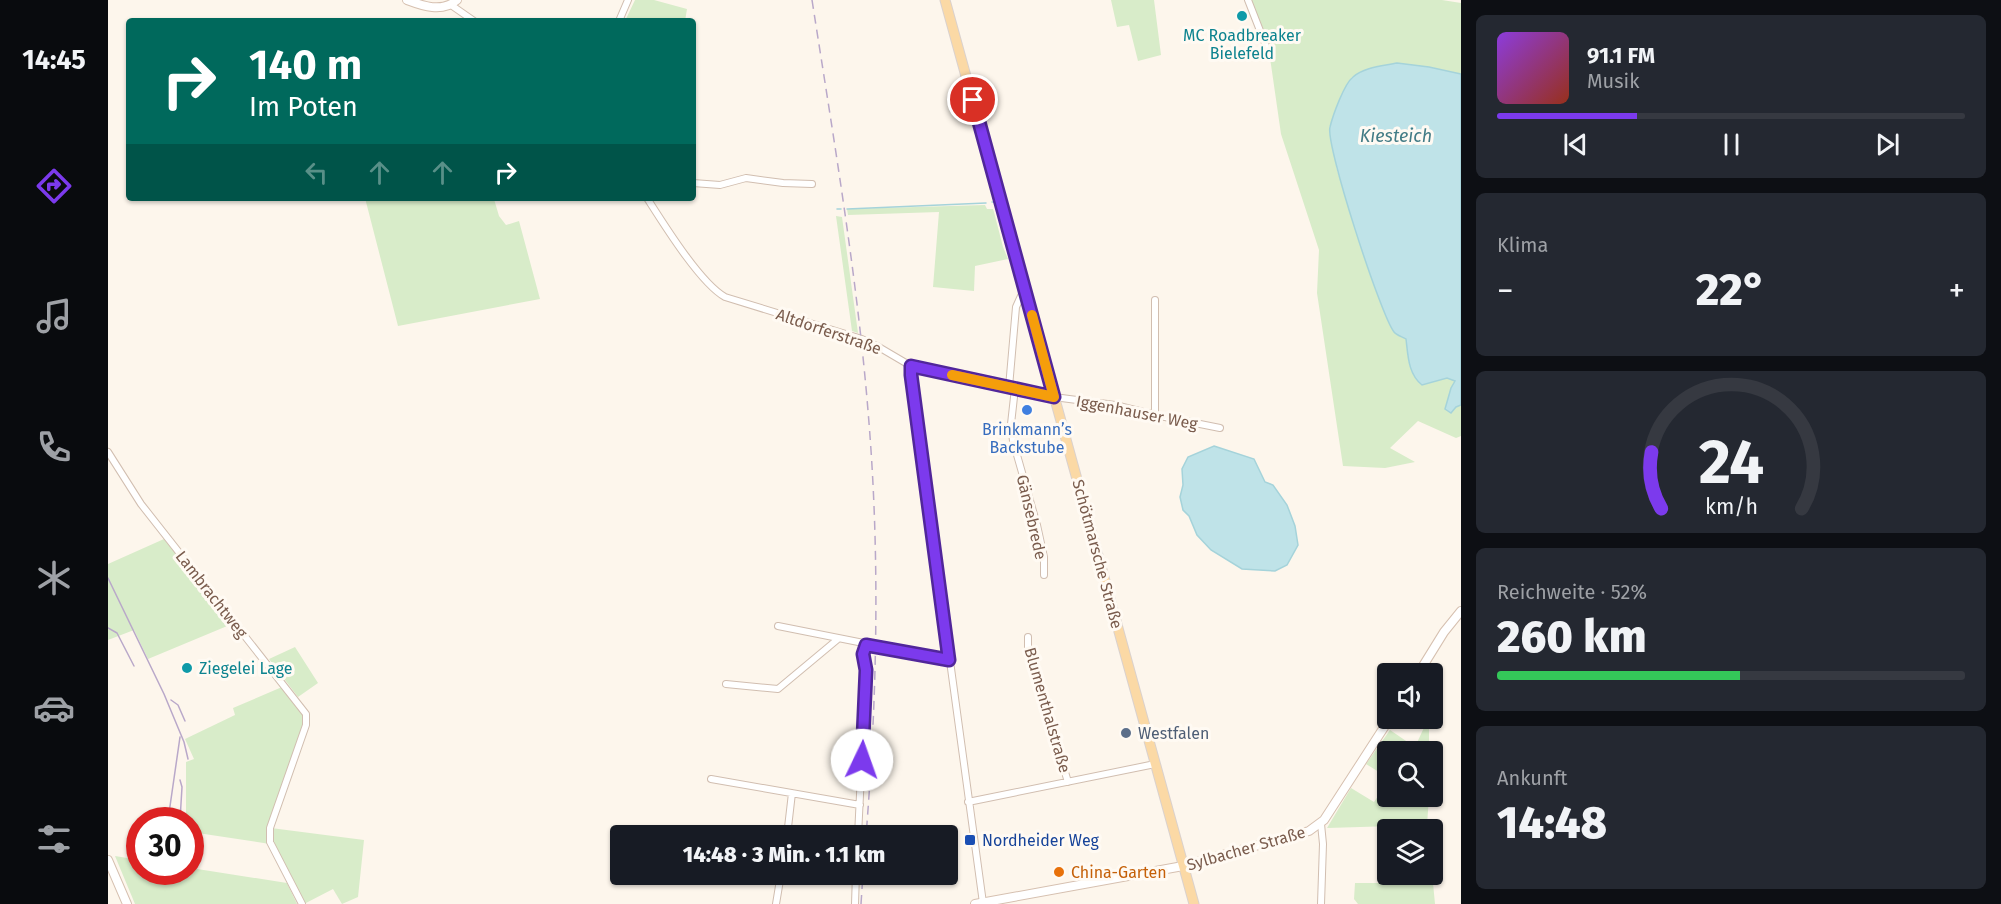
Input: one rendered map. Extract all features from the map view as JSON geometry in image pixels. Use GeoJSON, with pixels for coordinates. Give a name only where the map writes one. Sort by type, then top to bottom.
{"type":"FeatureCollection","features":[{"type":"Feature","properties":{"kind":"main road"},"geometry":{"type":"LineString","coordinates":[[407,0],[425,6],[442,8],[454,2]]}},
{"type":"Feature","properties":{"kind":"main road","name":"Schötmarsche Straße"},"geometry":{"type":"LineString","coordinates":[[945,0],[1194,904]]}},
{"type":"Feature","properties":{"kind":"main road"},"geometry":{"type":"LineString","coordinates":[[1425,663],[1444,632],[1461,611]]}},
{"type":"Feature","properties":{"kind":"main road","name":"Sylbacher Straße"},"geometry":{"type":"LineString","coordinates":[[979,903],[1183,866],[1309,831],[1321,824],[1383,729]]}},
{"type":"Feature","properties":{"kind":"main road"},"geometry":{"type":"LineString","coordinates":[[108,860],[127,904]]}},
{"type":"Feature","properties":{"kind":"street"},"geometry":{"type":"LineString","coordinates":[[621,18],[628,0]]}},
{"type":"Feature","properties":{"kind":"street"},"geometry":{"type":"LineString","coordinates":[[1248,0],[1266,46]]}},
{"type":"Feature","properties":{"kind":"street"},"geometry":{"type":"LineString","coordinates":[[454,2],[471,18]]}},
{"type":"Feature","properties":{"kind":"street"},"geometry":{"type":"LineString","coordinates":[[696,183],[720,185],[746,178],[812,184]]}},
{"type":"Feature","properties":{"kind":"street","name":"Altdorferstraße"},"geometry":{"type":"LineString","coordinates":[[648,201],[665,227],[711,286],[724,297],[862,339],[877,345],[911,366],[1054,397]]}},
{"type":"Feature","properties":{"kind":"street","name":"Gänsebrede"},"geometry":{"type":"LineString","coordinates":[[1021,296],[1016,307],[1011,424],[1013,441],[1044,557],[1044,575]]}},
{"type":"Feature","properties":{"kind":"street"},"geometry":{"type":"LineString","coordinates":[[1155,300],[1155,415]]}},
{"type":"Feature","properties":{"kind":"street"},"geometry":{"type":"LineString","coordinates":[[911,366],[979,903]]}},
{"type":"Feature","properties":{"kind":"street","name":"Iggenhauser Weg"},"geometry":{"type":"LineString","coordinates":[[1054,397],[1115,405],[1220,428]]}},
{"type":"Feature","properties":{"kind":"street","name":"Lambrachtweg"},"geometry":{"type":"LineString","coordinates":[[108,452],[141,504],[306,714],[306,725],[270,828],[270,842],[302,904]]}},
{"type":"Feature","properties":{"kind":"street"},"geometry":{"type":"LineString","coordinates":[[778,627],[949,660]]}},
{"type":"Feature","properties":{"kind":"street","name":"Blumenthalstraße"},"geometry":{"type":"LineString","coordinates":[[1028,637],[1028,651],[1068,782]]}},
{"type":"Feature","properties":{"kind":"street"},"geometry":{"type":"LineString","coordinates":[[726,684],[778,689],[838,639]]}},
{"type":"Feature","properties":{"kind":"street"},"geometry":{"type":"LineString","coordinates":[[859,825],[866,670],[863,654],[866,645]]}},
{"type":"Feature","properties":{"kind":"street"},"geometry":{"type":"LineString","coordinates":[[968,802],[1155,764]]}},
{"type":"Feature","properties":{"kind":"street"},"geometry":{"type":"LineString","coordinates":[[711,779],[860,805]]}},
{"type":"Feature","properties":{"kind":"street"},"geometry":{"type":"LineString","coordinates":[[788,825],[792,793]]}},
{"type":"Feature","properties":{"kind":"street"},"geometry":{"type":"LineString","coordinates":[[1321,824],[1323,844],[1321,904]]}},
{"type":"Feature","properties":{"kind":"street"},"geometry":{"type":"LineString","coordinates":[[776,904],[779,885]]}},
{"type":"Feature","properties":{"kind":"street"},"geometry":{"type":"LineString","coordinates":[[855,904],[856,885]]}},
{"type":"Feature","properties":{"kind":"green space"},"geometry":{"type":"Polygon","coordinates":[[[635,0],[654,0],[687,9],[686,18],[626,18],[635,0]]]}},
{"type":"Feature","properties":{"kind":"green space"},"geometry":{"type":"Polygon","coordinates":[[[1111,0],[1154,0],[1161,55],[1138,61],[1129,25],[1117,27],[1111,0]]]}},
{"type":"Feature","properties":{"kind":"green space"},"geometry":{"type":"Polygon","coordinates":[[[1250,0],[1442,0],[1461,3],[1461,74],[1430,67],[1352,77],[1329,129],[1337,170],[1375,287],[1394,332],[1406,339],[1410,364],[1417,381],[1422,385],[1447,378],[1456,381],[1456,407],[1461,405],[1461,436],[1456,438],[1418,421],[1390,448],[1415,462],[1385,468],[1343,466],[1317,293],[1319,250],[1281,134],[1267,37],[1250,0]]]}},
{"type":"Feature","properties":{"kind":"green space"},"geometry":{"type":"Polygon","coordinates":[[[366,201],[495,201],[499,216],[506,225],[519,221],[540,299],[398,326],[366,201]]]}},
{"type":"Feature","properties":{"kind":"green space"},"geometry":{"type":"Polygon","coordinates":[[[985,205],[987,209],[993,209],[1008,259],[975,266],[974,291],[933,287],[939,212],[848,215],[847,209],[985,205]]]}},
{"type":"Feature","properties":{"kind":"green space"},"geometry":{"type":"Polygon","coordinates":[[[836,216],[842,217],[858,333],[852,331],[836,216]]]}},
{"type":"Feature","properties":{"kind":"green space"},"geometry":{"type":"Polygon","coordinates":[[[164,539],[232,624],[148,659],[134,630],[108,640],[108,564],[164,539]]]}},
{"type":"Feature","properties":{"kind":"green space"},"geometry":{"type":"Polygon","coordinates":[[[295,647],[318,683],[298,697],[269,659],[295,647]]]}},
{"type":"Feature","properties":{"kind":"green space"},"geometry":{"type":"Polygon","coordinates":[[[282,687],[304,714],[304,723],[268,828],[270,844],[204,834],[204,807],[186,807],[186,762],[194,759],[185,739],[235,715],[233,708],[282,687]]]}},
{"type":"Feature","properties":{"kind":"green space"},"geometry":{"type":"Polygon","coordinates":[[[1423,729],[1429,729],[1429,741],[1418,741],[1423,729]]]}},
{"type":"Feature","properties":{"kind":"green space"},"geometry":{"type":"Polygon","coordinates":[[[1390,730],[1406,741],[1382,741],[1390,730]]]}},
{"type":"Feature","properties":{"kind":"green space"},"geometry":{"type":"Polygon","coordinates":[[[1377,748],[1377,771],[1366,764],[1377,748]]]}},
{"type":"Feature","properties":{"kind":"green space"},"geometry":{"type":"Polygon","coordinates":[[[1351,788],[1374,802],[1377,798],[1377,807],[1428,807],[1427,819],[1377,819],[1377,826],[1327,828],[1351,788]]]}},
{"type":"Feature","properties":{"kind":"green space"},"geometry":{"type":"Polygon","coordinates":[[[271,828],[364,840],[358,897],[342,904],[333,889],[304,904],[272,839],[271,828]]]}},
{"type":"Feature","properties":{"kind":"green space"},"geometry":{"type":"Polygon","coordinates":[[[115,856],[126,858],[126,882],[115,856]]]}},
{"type":"Feature","properties":{"kind":"green space"},"geometry":{"type":"Polygon","coordinates":[[[204,870],[287,883],[297,904],[135,904],[127,885],[204,885],[204,870]]]}},
{"type":"Feature","properties":{"kind":"green space"},"geometry":{"type":"Polygon","coordinates":[[[1355,883],[1433,885],[1435,904],[1358,904],[1354,899],[1355,883]]]}},
{"type":"Feature","properties":{"kind":"water","name":"Kiesteich"},"geometry":{"type":"Polygon","coordinates":[[[1397,63],[1461,74],[1461,405],[1451,413],[1445,409],[1455,381],[1447,378],[1422,385],[1417,381],[1411,370],[1406,339],[1395,333],[1387,319],[1355,230],[1331,140],[1331,122],[1339,100],[1353,77],[1374,67],[1397,63]]]}},
{"type":"Feature","properties":{"kind":"water"},"geometry":{"type":"Polygon","coordinates":[[[1214,446],[1254,459],[1265,482],[1273,485],[1287,505],[1295,526],[1298,545],[1287,565],[1275,571],[1242,569],[1211,550],[1197,535],[1189,516],[1183,510],[1180,497],[1183,485],[1182,469],[1188,457],[1214,446]]]}},
{"type":"Feature","properties":{"kind":"waterway"},"geometry":{"type":"LineString","coordinates":[[847,209],[986,203]]}},
{"type":"Feature","properties":{"kind":"tram line"},"geometry":{"type":"LineString","coordinates":[[108,578],[164,694],[184,742],[188,759]]}},
{"type":"Feature","properties":{"kind":"tram line"},"geometry":{"type":"LineString","coordinates":[[108,628],[117,633],[134,666]]}},
{"type":"Feature","properties":{"kind":"tram line"},"geometry":{"type":"LineString","coordinates":[[171,700],[178,705],[185,721]]}},
{"type":"Feature","properties":{"kind":"tram line"},"geometry":{"type":"LineString","coordinates":[[170,807],[180,737]]}},
{"type":"Feature","properties":{"kind":"tram line"},"geometry":{"type":"LineString","coordinates":[[180,780],[181,807]]}},
{"type":"Feature","properties":{"kind":"railway"},"geometry":{"type":"LineString","coordinates":[[812,0],[852,264],[869,423],[875,526],[876,629],[873,733],[867,825]]}},
{"type":"Feature","properties":{"kind":"railway"},"geometry":{"type":"LineString","coordinates":[[861,904],[862,885]]}},
{"type":"Feature","properties":{"kind":"slow traffic"},"geometry":{"type":"LineString","coordinates":[[952,375],[1054,397],[1032,315]]}},
{"type":"Feature","properties":{"kind":"place","name":"MC Roadbreaker Bielefeld"},"geometry":{"type":"Point","coordinates":[1242,16]}},
{"type":"Feature","properties":{"kind":"place","name":"Brinkmann’s Backstube"},"geometry":{"type":"Point","coordinates":[1027,410]}},
{"type":"Feature","properties":{"kind":"place","name":"Ziegelei Lage"},"geometry":{"type":"Point","coordinates":[187,668]}},
{"type":"Feature","properties":{"kind":"place","name":"Westfalen"},"geometry":{"type":"Point","coordinates":[1126,733]}},
{"type":"Feature","properties":{"kind":"place","name":"Nordheider Weg"},"geometry":{"type":"Point","coordinates":[970,840]}},
{"type":"Feature","properties":{"kind":"place","name":"China-Garten"},"geometry":{"type":"Point","coordinates":[1059,872]}},
{"type":"Feature","properties":{"kind":"route"},"geometry":{"type":"LineString","coordinates":[[862,760],[866,670],[863,654],[866,645],[949,660],[911,366],[1054,397],[973,100]]}}]}
